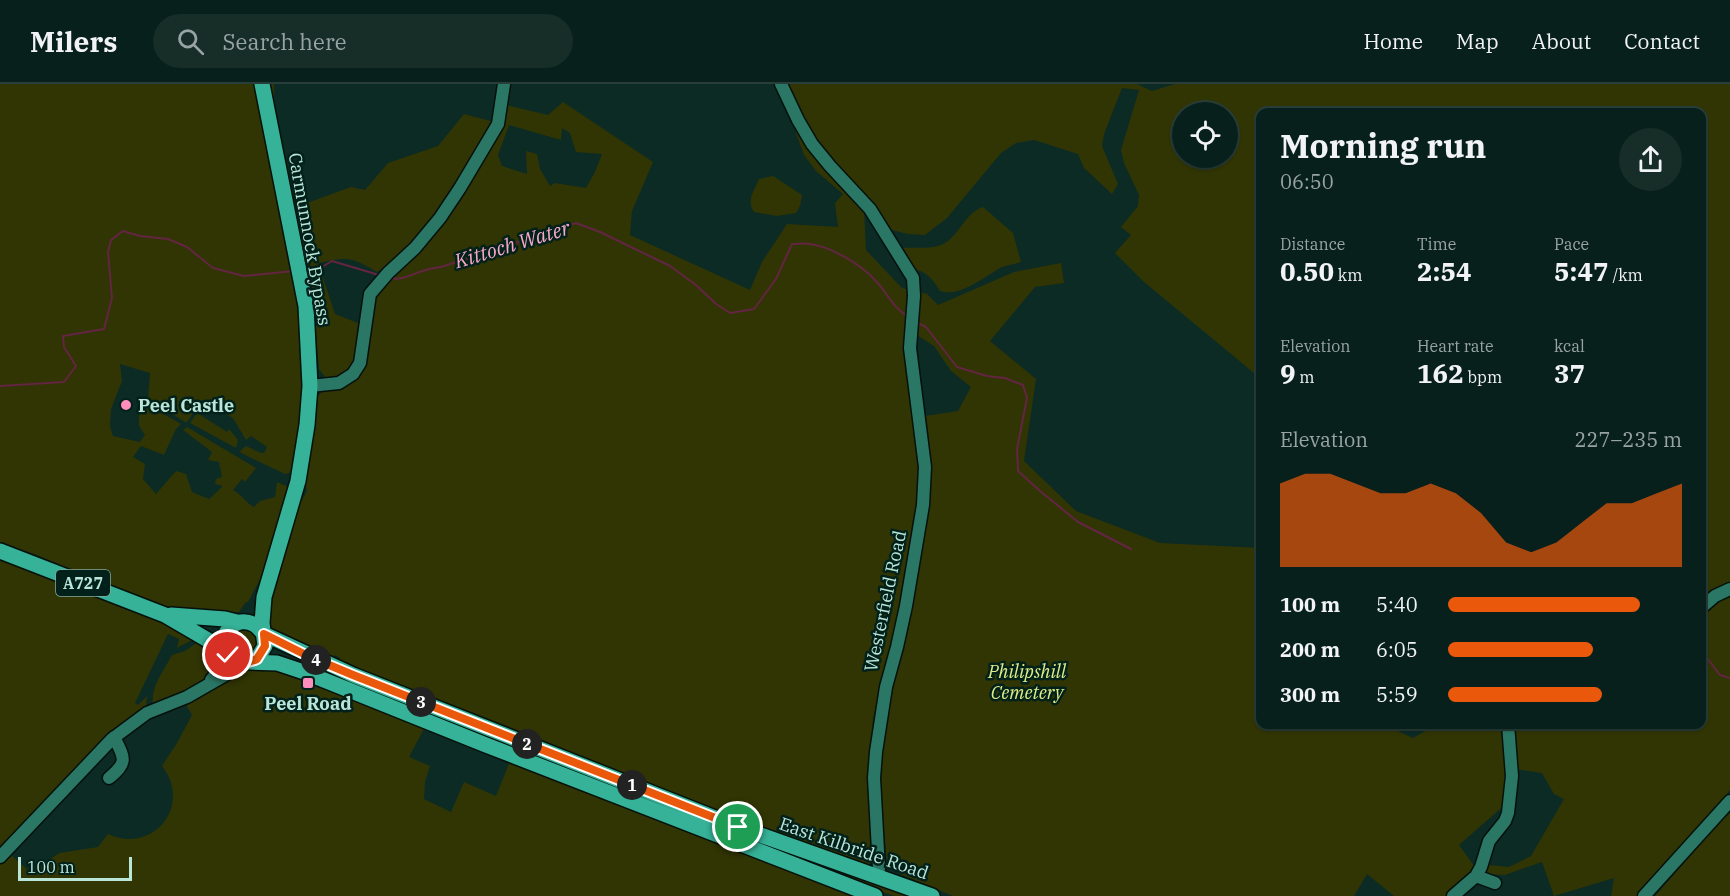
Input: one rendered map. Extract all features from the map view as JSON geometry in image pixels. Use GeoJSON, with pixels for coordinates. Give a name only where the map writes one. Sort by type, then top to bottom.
{"type":"FeatureCollection","features":[{"type":"Feature","properties":{"kind":"main road","name":"Carmunnock Bypass"},"geometry":{"type":"LineString","coordinates":[[239,621],[251,608],[269,576],[280,546],[298,481],[307,425],[310,386],[306,306],[262,84]]}},
{"type":"Feature","properties":{"kind":"main road","name":"A727"},"geometry":{"type":"LineString","coordinates":[[0,550],[165,615],[226,651]]}},
{"type":"Feature","properties":{"kind":"main road","name":"Carmunnock Bypass"},"geometry":{"type":"LineString","coordinates":[[263,633],[263,610],[269,576]]}},
{"type":"Feature","properties":{"kind":"main road","name":"A727"},"geometry":{"type":"LineString","coordinates":[[165,615],[239,621]]}},
{"type":"Feature","properties":{"kind":"main road"},"geometry":{"type":"LineString","coordinates":[[239,621],[255,624],[263,633],[265,641],[257,659],[249,662],[236,661],[226,651],[223,643],[225,633],[239,621]]}},
{"type":"Feature","properties":{"kind":"main road","name":"East Kilbride Road"},"geometry":{"type":"LineString","coordinates":[[263,633],[310,657],[364,680],[738,827],[932,896]]}},
{"type":"Feature","properties":{"kind":"main road","name":"East Kilbride Road"},"geometry":{"type":"LineString","coordinates":[[249,662],[277,663],[304,672],[875,896]]}},
{"type":"Feature","properties":{"kind":"street"},"geometry":{"type":"LineString","coordinates":[[310,386],[339,383],[353,374],[360,363],[370,294],[388,273],[415,248],[440,218],[483,151],[498,124],[504,84]]}},
{"type":"Feature","properties":{"kind":"street","name":"Westerfield Road"},"geometry":{"type":"LineString","coordinates":[[781,84],[812,144],[870,209],[913,278],[910,348],[925,467],[923,505],[906,606],[878,730],[874,778],[879,869],[876,877]]}},
{"type":"Feature","properties":{"kind":"street"},"geometry":{"type":"LineString","coordinates":[[1706,604],[1715,596],[1730,590]]}},
{"type":"Feature","properties":{"kind":"street"},"geometry":{"type":"LineString","coordinates":[[206,686],[222,666],[226,651]]}},
{"type":"Feature","properties":{"kind":"street"},"geometry":{"type":"LineString","coordinates":[[0,856],[114,737],[147,713],[187,698],[249,662]]}},
{"type":"Feature","properties":{"kind":"street"},"geometry":{"type":"LineString","coordinates":[[1453,896],[1476,876],[1489,841],[1505,821],[1508,813],[1512,776],[1508,729]]}},
{"type":"Feature","properties":{"kind":"street"},"geometry":{"type":"LineString","coordinates":[[109,778],[124,763],[114,737]]}},
{"type":"Feature","properties":{"kind":"street"},"geometry":{"type":"LineString","coordinates":[[1644,896],[1730,801]]}},
{"type":"Feature","properties":{"kind":"street"},"geometry":{"type":"LineString","coordinates":[[1476,876],[1495,883]]}},
{"type":"Feature","properties":{"kind":"green space"},"geometry":{"type":"Polygon","coordinates":[[[0,84],[256,84],[301,324],[303,395],[301,426],[292,472],[285,474],[241,453],[240,451],[246,446],[261,453],[264,453],[267,447],[251,436],[246,440],[233,418],[202,400],[185,422],[148,399],[150,373],[120,364],[122,381],[111,409],[110,426],[113,436],[140,442],[145,435],[139,426],[139,413],[145,406],[150,406],[181,424],[176,429],[164,455],[141,446],[133,457],[145,464],[143,479],[156,494],[176,471],[186,474],[192,492],[209,499],[223,486],[215,484],[216,479],[222,477],[219,462],[208,460],[212,452],[183,430],[187,427],[256,468],[245,482],[242,479],[233,490],[254,507],[260,501],[275,497],[277,482],[288,487],[265,570],[248,602],[239,612],[193,612],[171,608],[0,542],[0,84]]]}},
{"type":"Feature","properties":{"kind":"green space","name":"Philipshill Cemetery"},"geometry":{"type":"Polygon","coordinates":[[[268,84],[274,84],[274,101],[296,207],[351,187],[365,190],[388,163],[438,146],[464,114],[498,123],[502,104],[548,115],[563,102],[653,162],[632,211],[630,235],[750,290],[762,262],[787,224],[838,227],[835,203],[843,194],[816,171],[804,155],[784,100],[864,208],[866,250],[902,288],[927,294],[938,305],[1014,272],[1061,263],[1064,283],[1035,287],[990,341],[1036,379],[1024,461],[1076,511],[1160,543],[1256,548],[1256,729],[1394,729],[1413,738],[1429,729],[1501,729],[1509,763],[1507,803],[1459,845],[1477,870],[1448,896],[1394,896],[1367,874],[1354,896],[953,896],[900,874],[895,867],[887,864],[880,788],[882,719],[904,649],[909,622],[929,466],[925,416],[958,411],[971,387],[951,371],[934,346],[912,332],[922,455],[919,498],[897,625],[873,719],[869,772],[876,854],[868,865],[725,813],[342,663],[339,657],[299,645],[270,628],[268,592],[300,504],[307,491],[305,482],[313,439],[316,399],[323,390],[365,366],[372,304],[388,266],[377,272],[349,259],[318,263],[335,314],[358,323],[356,351],[351,367],[337,376],[326,378],[319,369],[315,320],[268,84]],[[509,125],[498,155],[502,166],[527,174],[526,151],[537,154],[540,169],[550,186],[555,183],[586,188],[602,154],[576,152],[570,133],[562,128],[561,140],[509,125]]]}},
{"type":"Feature","properties":{"kind":"green space"},"geometry":{"type":"Polygon","coordinates":[[[786,84],[1137,84],[1152,91],[1175,84],[1730,84],[1730,790],[1725,796],[1727,798],[1637,896],[1611,896],[1614,878],[1554,896],[1542,862],[1505,875],[1484,874],[1488,865],[1509,867],[1531,856],[1564,799],[1554,794],[1542,773],[1515,769],[1512,729],[1706,729],[1706,108],[1256,108],[1256,375],[1144,282],[1115,253],[1131,235],[1121,227],[1138,206],[1139,195],[1124,163],[1121,150],[1139,90],[1122,88],[1104,134],[1102,146],[1118,184],[1112,194],[1084,168],[1078,154],[1034,140],[1016,143],[1001,153],[947,218],[925,235],[888,229],[816,142],[786,84]]]}},
{"type":"Feature","properties":{"kind":"green space"},"geometry":{"type":"Polygon","coordinates":[[[773,176],[802,195],[796,213],[777,216],[754,212],[751,199],[759,179],[773,176]]]}},
{"type":"Feature","properties":{"kind":"green space"},"geometry":{"type":"Polygon","coordinates":[[[983,207],[1013,233],[1021,262],[1002,267],[964,289],[940,291],[929,277],[913,269],[902,248],[930,247],[945,243],[972,214],[983,207]]]}},
{"type":"Feature","properties":{"kind":"green space"},"geometry":{"type":"Polygon","coordinates":[[[197,413],[227,432],[229,429],[238,440],[236,448],[190,423],[197,413]]]}},
{"type":"Feature","properties":{"kind":"green space"},"geometry":{"type":"Polygon","coordinates":[[[0,558],[140,613],[196,638],[177,648],[179,639],[168,634],[135,703],[138,705],[147,696],[146,710],[0,850],[0,558]]]}},
{"type":"Feature","properties":{"kind":"green space"},"geometry":{"type":"Polygon","coordinates":[[[252,628],[259,642],[251,652],[238,654],[229,645],[233,630],[252,628]]]}},
{"type":"Feature","properties":{"kind":"green space"},"geometry":{"type":"Polygon","coordinates":[[[201,640],[218,651],[221,657],[208,679],[153,707],[155,686],[172,655],[185,651],[201,640]]]}},
{"type":"Feature","properties":{"kind":"green space"},"geometry":{"type":"Polygon","coordinates":[[[301,659],[918,896],[894,896],[815,867],[299,664],[301,659]]]}},
{"type":"Feature","properties":{"kind":"green space"},"geometry":{"type":"Polygon","coordinates":[[[246,668],[265,668],[295,674],[318,688],[341,691],[425,727],[409,757],[430,766],[425,782],[424,799],[451,812],[464,782],[496,796],[510,761],[860,896],[0,896],[0,865],[10,854],[31,873],[59,853],[98,847],[108,834],[125,839],[140,838],[153,832],[164,822],[173,796],[170,781],[162,766],[192,715],[185,703],[197,700],[246,668]]]}},
{"type":"Feature","properties":{"kind":"green space"},"geometry":{"type":"Polygon","coordinates":[[[1730,813],[1730,896],[1655,896],[1721,821],[1730,813]]]}},
{"type":"Feature","properties":{"kind":"waterway","name":"Kittoch Water"},"geometry":{"type":"LineString","coordinates":[[390,278],[404,278],[576,223],[670,266],[730,313],[754,309],[776,279],[792,244],[806,244],[836,252],[854,262],[869,274],[894,305],[909,317]]}},
{"type":"Feature","properties":{"kind":"waterway","name":"Kittoch Water"},"geometry":{"type":"LineString","coordinates":[[0,386],[64,382],[76,366],[64,347],[63,336],[104,329],[112,298],[108,252],[111,240],[123,231],[140,236],[168,239],[187,247],[213,268],[244,276],[294,271]]}},
{"type":"Feature","properties":{"kind":"waterway","name":"Kittoch Water"},"geometry":{"type":"LineString","coordinates":[[305,270],[317,270],[332,261],[379,275]]}},
{"type":"Feature","properties":{"kind":"waterway","name":"Kittoch Water"},"geometry":{"type":"LineString","coordinates":[[916,322],[926,327],[957,367],[987,376],[1005,378],[1023,385],[1027,398],[1017,449],[1018,471],[1078,522],[1131,549]]}},
{"type":"Feature","properties":{"kind":"waterway","name":"Kittoch Water"},"geometry":{"type":"LineString","coordinates":[[1706,657],[1720,675],[1730,678]]}},
{"type":"Feature","properties":{"kind":"place","name":"Peel Castle"},"geometry":{"type":"Point","coordinates":[126,405]}},
{"type":"Feature","properties":{"kind":"place","name":"Peel Road"},"geometry":{"type":"Point","coordinates":[308,683]}},
{"type":"Feature","properties":{"kind":"route"},"geometry":{"type":"LineString","coordinates":[[228,655],[243,663],[257,659],[265,646],[264,634],[353,675],[738,827]]}}]}
